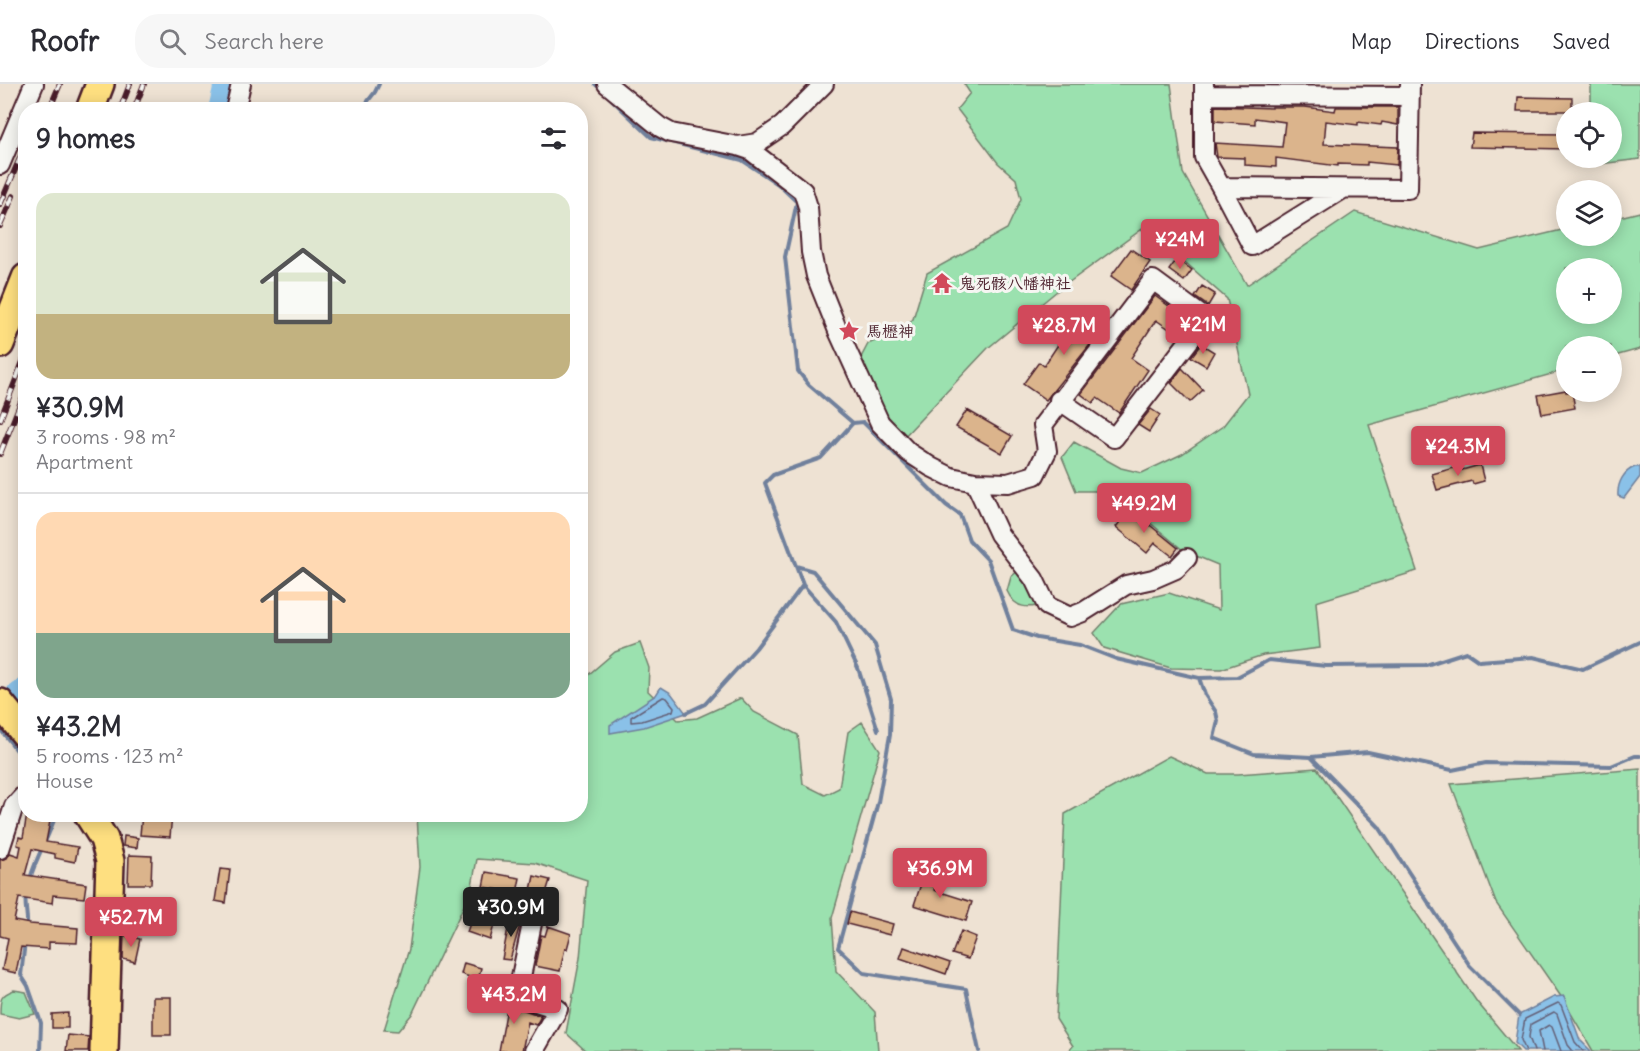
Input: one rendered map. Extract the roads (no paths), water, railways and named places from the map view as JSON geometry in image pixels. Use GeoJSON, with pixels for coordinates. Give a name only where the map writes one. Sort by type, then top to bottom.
{"type":"FeatureCollection","features":[{"type":"Feature","properties":{"kind":"highway"},"geometry":{"type":"LineString","coordinates":[[93,102],[100,84]]}},
{"type":"Feature","properties":{"kind":"highway"},"geometry":{"type":"LineString","coordinates":[[0,344],[18,298]]}},
{"type":"Feature","properties":{"kind":"highway"},"geometry":{"type":"LineString","coordinates":[[0,703],[18,725]]}},
{"type":"Feature","properties":{"kind":"highway"},"geometry":{"type":"LineString","coordinates":[[96,822],[110,861],[104,1051]]}},
{"type":"Feature","properties":{"kind":"street"},"geometry":{"type":"LineString","coordinates":[[26,102],[34,84]]}},
{"type":"Feature","properties":{"kind":"street"},"geometry":{"type":"LineString","coordinates":[[237,102],[241,84]]}},
{"type":"Feature","properties":{"kind":"street"},"geometry":{"type":"LineString","coordinates":[[607,84],[660,127],[672,133],[750,150],[803,191],[808,207],[811,252],[816,276],[880,423],[908,452],[951,477],[975,482],[1008,483],[1035,475],[1047,451],[1043,424],[1059,400],[1153,280],[1206,320],[1114,438],[1059,400]]}},
{"type":"Feature","properties":{"kind":"street"},"geometry":{"type":"LineString","coordinates":[[738,146],[757,143],[782,126],[824,84]]}},
{"type":"Feature","properties":{"kind":"street"},"geometry":{"type":"LineString","coordinates":[[1221,187],[1408,189],[1410,90],[1204,90],[1204,157],[1252,246],[1343,189]]}},
{"type":"Feature","properties":{"kind":"street"},"geometry":{"type":"LineString","coordinates":[[0,165],[18,122]]}},
{"type":"Feature","properties":{"kind":"street"},"geometry":{"type":"LineString","coordinates":[[975,482],[999,534],[1034,579],[1047,606],[1070,617],[1083,612],[1126,585],[1153,579],[1176,569],[1187,558]]}},
{"type":"Feature","properties":{"kind":"street"},"geometry":{"type":"LineString","coordinates":[[0,849],[14,806],[18,802]]}},
{"type":"Feature","properties":{"kind":"street"},"geometry":{"type":"LineString","coordinates":[[534,914],[517,996],[558,1009],[534,1051]]}},
{"type":"Feature","properties":{"kind":"water"},"geometry":{"type":"Polygon","coordinates":[[[1635,467],[1640,467],[1640,477],[1624,498],[1618,496],[1622,478],[1635,467]]]}},
{"type":"Feature","properties":{"kind":"water"},"geometry":{"type":"Polygon","coordinates":[[[661,687],[671,693],[686,713],[644,727],[610,733],[610,725],[656,695],[661,687]]]}},
{"type":"Feature","properties":{"kind":"water"},"geometry":{"type":"Polygon","coordinates":[[[1564,996],[1580,1040],[1591,1051],[1523,1051],[1515,1043],[1519,1015],[1554,997],[1564,996]]]}},
{"type":"Feature","properties":{"kind":"waterway"},"geometry":{"type":"LineString","coordinates":[[222,102],[226,84]]}},
{"type":"Feature","properties":{"kind":"waterway"},"geometry":{"type":"LineString","coordinates":[[367,102],[379,84]]}},
{"type":"Feature","properties":{"kind":"waterway"},"geometry":{"type":"LineString","coordinates":[[595,84],[602,90]]}},
{"type":"Feature","properties":{"kind":"waterway"},"geometry":{"type":"LineString","coordinates":[[609,97],[651,137],[742,160],[778,184],[797,202],[785,257],[798,371],[809,385],[853,423],[863,422],[946,505],[960,515],[969,540],[988,560],[1013,630],[1037,638],[1080,645],[1116,659],[1199,678],[1237,677],[1269,660],[1326,666],[1426,665],[1466,652],[1479,661],[1533,657],[1583,669],[1640,642]]}},
{"type":"Feature","properties":{"kind":"waterway"},"geometry":{"type":"LineString","coordinates":[[853,423],[821,458],[773,475],[765,483],[803,585],[836,622],[858,668],[878,730]]}},
{"type":"Feature","properties":{"kind":"waterway"},"geometry":{"type":"LineString","coordinates":[[796,566],[813,571],[875,645],[891,699],[890,735],[878,802],[838,948],[864,973],[966,989],[979,1051]]}},
{"type":"Feature","properties":{"kind":"waterway"},"geometry":{"type":"LineString","coordinates":[[686,713],[705,704],[756,648],[803,585]]}},
{"type":"Feature","properties":{"kind":"waterway"},"geometry":{"type":"LineString","coordinates":[[1199,678],[1205,695],[1216,712],[1218,721],[1214,738],[1254,754],[1311,757],[1379,827],[1470,966],[1519,1015]]}},
{"type":"Feature","properties":{"kind":"waterway"},"geometry":{"type":"LineString","coordinates":[[0,709],[18,695]]}},
{"type":"Feature","properties":{"kind":"waterway"},"geometry":{"type":"LineString","coordinates":[[0,729],[18,752]]}},
{"type":"Feature","properties":{"kind":"waterway"},"geometry":{"type":"LineString","coordinates":[[1311,757],[1368,752],[1452,770],[1486,763],[1611,766],[1640,756]]}},
{"type":"Feature","properties":{"kind":"waterway"},"geometry":{"type":"LineString","coordinates":[[30,879],[53,822]]}},
{"type":"Feature","properties":{"kind":"waterway"},"geometry":{"type":"LineString","coordinates":[[26,895],[27,926]]}},
{"type":"Feature","properties":{"kind":"waterway"},"geometry":{"type":"LineString","coordinates":[[25,942],[21,975],[28,986],[41,1023],[40,1051]]}},
{"type":"Feature","properties":{"kind":"railway"},"geometry":{"type":"LineString","coordinates":[[52,102],[60,84]]}},
{"type":"Feature","properties":{"kind":"railway"},"geometry":{"type":"LineString","coordinates":[[123,102],[130,84]]}},
{"type":"Feature","properties":{"kind":"railway"},"geometry":{"type":"LineString","coordinates":[[137,102],[144,84]]}},
{"type":"Feature","properties":{"kind":"railway"},"geometry":{"type":"LineString","coordinates":[[0,205],[18,163]]}},
{"type":"Feature","properties":{"kind":"railway"},"geometry":{"type":"LineString","coordinates":[[0,226],[13,196]]}},
{"type":"Feature","properties":{"kind":"railway"},"geometry":{"type":"LineString","coordinates":[[0,420],[18,374]]}},
{"type":"Feature","properties":{"kind":"railway"},"geometry":{"type":"LineString","coordinates":[[0,454],[18,409]]}},
{"type":"Feature","properties":{"kind":"place","name":"鬼死骸八幡神社"},"geometry":{"type":"Point","coordinates":[942,283]}},
{"type":"Feature","properties":{"kind":"place","name":"馬櫪神"},"geometry":{"type":"Point","coordinates":[849,331]}}]}
